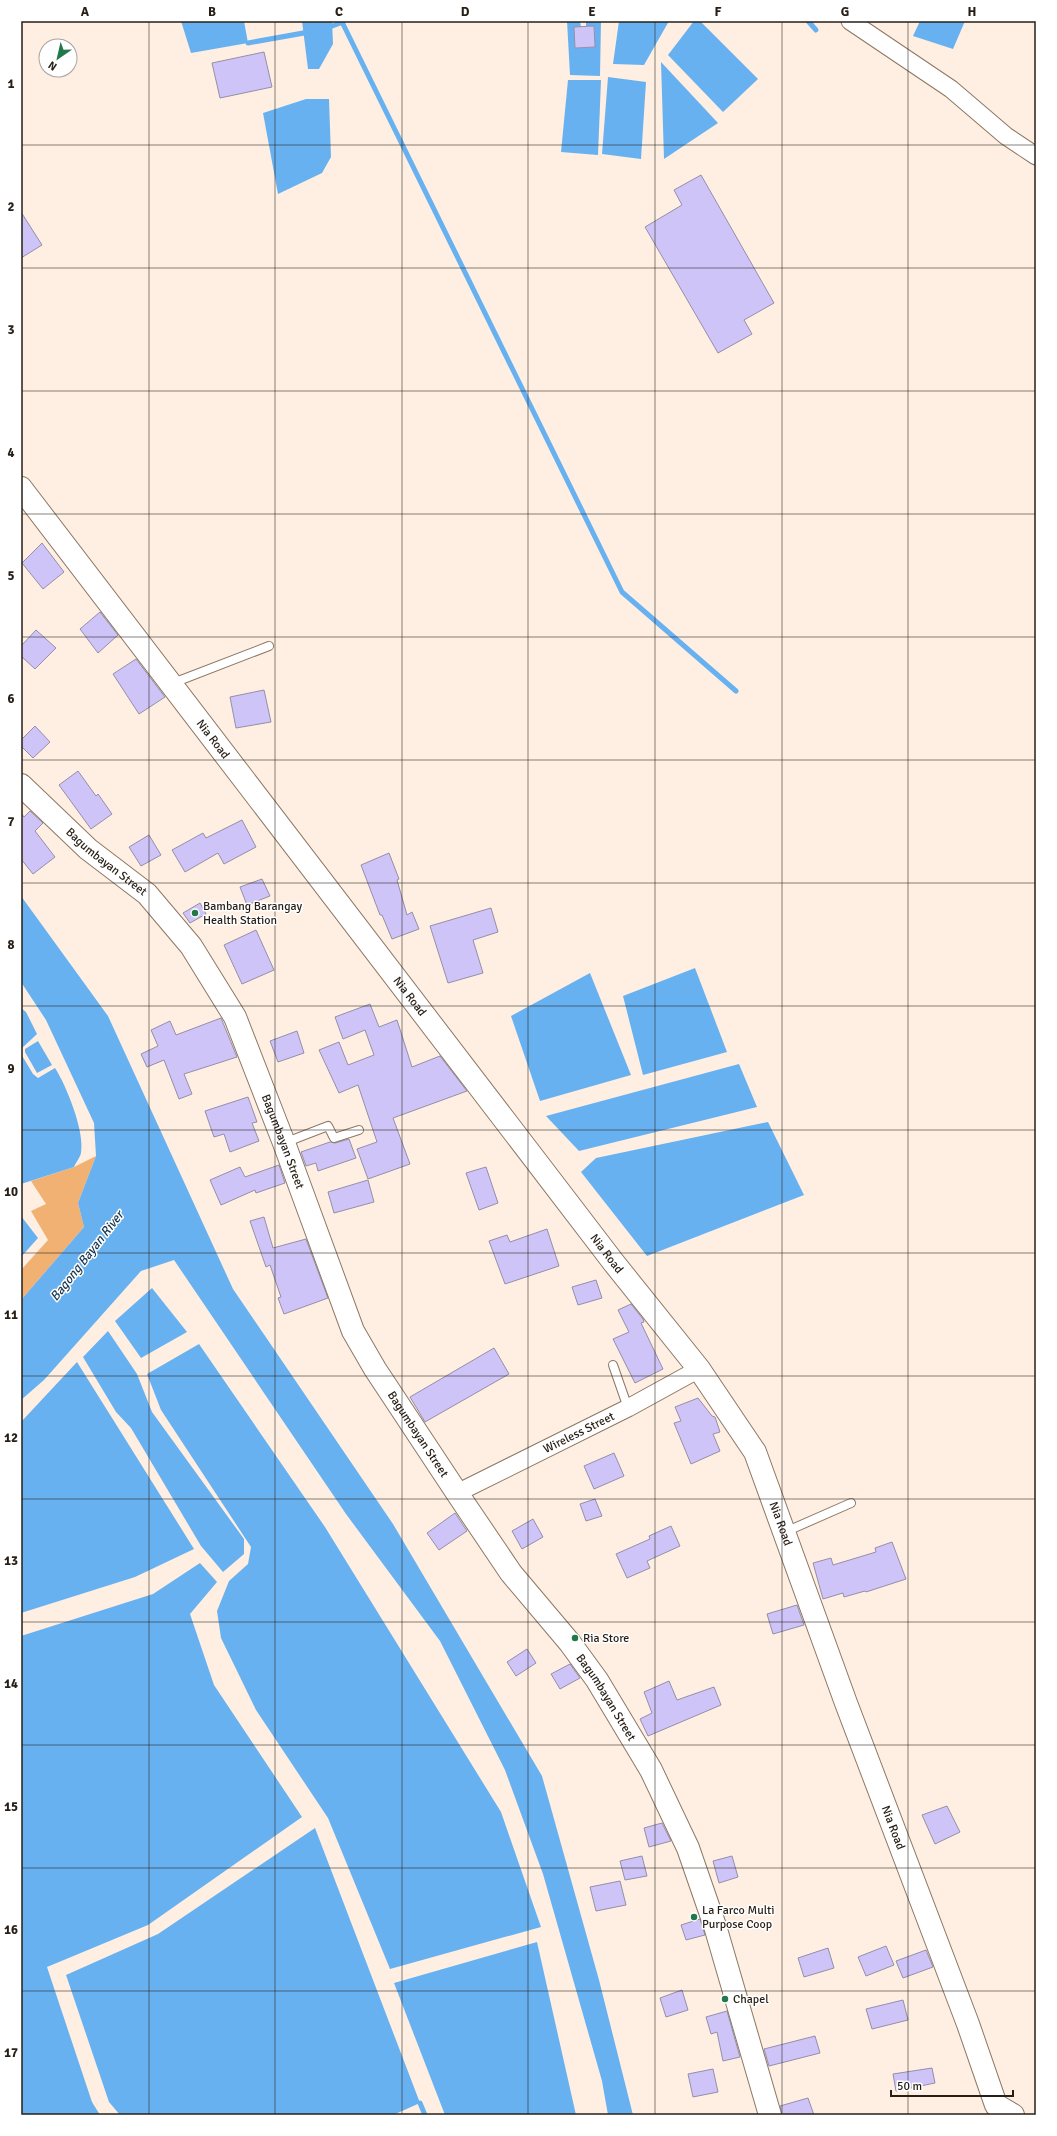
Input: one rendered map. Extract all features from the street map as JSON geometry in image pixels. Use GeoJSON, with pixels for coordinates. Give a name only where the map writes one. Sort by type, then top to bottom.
{"type":"FeatureCollection","features":[{"type":"Feature","properties":{"kind":"street"},"geometry":{"type":"LineString","coordinates":[[850,21],[951,89],[1006,136],[1036,156]]}},
{"type":"Feature","properties":{"kind":"street","name":"Nia Road"},"geometry":{"type":"LineString","coordinates":[[21,488],[595,1238],[699,1369],[755,1452],[849,1711],[968,2024],[996,2105],[1012,2115]]}},
{"type":"Feature","properties":{"kind":"street","name":"Bagumbayan Street"},"geometry":{"type":"LineString","coordinates":[[21,785],[88,849],[147,894],[191,946],[235,1017],[284,1143],[353,1331],[375,1369],[511,1573],[570,1643],[597,1680],[651,1770],[688,1848],[715,1926],[770,2115]]}},
{"type":"Feature","properties":{"kind":"street","name":"Wireless Street"},"geometry":{"type":"LineString","coordinates":[[457,1493],[628,1408],[699,1369]]}},
{"type":"Feature","properties":{"kind":"lane"},"geometry":{"type":"LineString","coordinates":[[171,684],[269,646]]}},
{"type":"Feature","properties":{"kind":"lane"},"geometry":{"type":"LineString","coordinates":[[284,1143],[328,1126],[334,1138],[359,1130]]}},
{"type":"Feature","properties":{"kind":"lane"},"geometry":{"type":"LineString","coordinates":[[613,1366],[628,1408]]}},
{"type":"Feature","properties":{"kind":"lane"},"geometry":{"type":"LineString","coordinates":[[784,1532],[852,1503]]}},
{"type":"Feature","properties":{"kind":"shaded area"},"geometry":{"type":"Polygon","coordinates":[[[96,1156],[78,1203],[84,1227],[21,1300],[21,1270],[48,1240],[31,1211],[46,1204],[31,1181],[74,1167],[96,1156]]]}},
{"type":"Feature","properties":{"kind":"water"},"geometry":{"type":"Polygon","coordinates":[[[181,21],[244,21],[248,43],[191,53],[181,21]]]}},
{"type":"Feature","properties":{"kind":"water"},"geometry":{"type":"Polygon","coordinates":[[[302,21],[332,21],[333,44],[319,69],[308,69],[302,21]]]}},
{"type":"Feature","properties":{"kind":"water"},"geometry":{"type":"Polygon","coordinates":[[[567,21],[580,21],[581,27],[574,27],[576,48],[595,47],[594,26],[586,26],[586,21],[601,21],[600,76],[570,75],[567,21]]]}},
{"type":"Feature","properties":{"kind":"water"},"geometry":{"type":"Polygon","coordinates":[[[619,21],[669,21],[644,65],[613,64],[619,21]]]}},
{"type":"Feature","properties":{"kind":"water"},"geometry":{"type":"Polygon","coordinates":[[[694,21],[700,21],[758,79],[723,112],[668,55],[694,21]]]}},
{"type":"Feature","properties":{"kind":"water"},"geometry":{"type":"Polygon","coordinates":[[[920,21],[965,21],[953,49],[913,36],[920,21]]]}},
{"type":"Feature","properties":{"kind":"water"},"geometry":{"type":"Polygon","coordinates":[[[661,62],[718,123],[664,159],[661,62]]]}},
{"type":"Feature","properties":{"kind":"water"},"geometry":{"type":"Polygon","coordinates":[[[608,77],[646,82],[641,159],[602,154],[608,77]]]}},
{"type":"Feature","properties":{"kind":"water"},"geometry":{"type":"Polygon","coordinates":[[[568,80],[601,80],[598,155],[561,152],[568,80]]]}},
{"type":"Feature","properties":{"kind":"water"},"geometry":{"type":"Polygon","coordinates":[[[306,99],[329,99],[331,157],[322,173],[278,194],[263,113],[306,99]]]}},
{"type":"Feature","properties":{"kind":"water","name":"Bagong Bayan River"},"geometry":{"type":"Polygon","coordinates":[[[21,896],[108,1016],[233,1289],[393,1524],[542,1776],[599,1980],[633,2115],[608,2115],[602,2081],[543,1874],[505,1770],[440,1641],[346,1514],[174,1260],[141,1271],[44,1380],[21,1400],[21,1300],[84,1227],[78,1203],[96,1156],[94,1123],[46,1020],[21,982],[21,896]]]}},
{"type":"Feature","properties":{"kind":"water"},"geometry":{"type":"Polygon","coordinates":[[[695,968],[727,1052],[643,1075],[623,996],[695,968]]]}},
{"type":"Feature","properties":{"kind":"water"},"geometry":{"type":"Polygon","coordinates":[[[590,973],[631,1075],[540,1101],[511,1016],[590,973]]]}},
{"type":"Feature","properties":{"kind":"water"},"geometry":{"type":"Polygon","coordinates":[[[21,1008],[26,1012],[37,1034],[21,1049],[21,1008]]]}},
{"type":"Feature","properties":{"kind":"water"},"geometry":{"type":"Polygon","coordinates":[[[38,1041],[52,1065],[37,1073],[25,1052],[25,1049],[38,1041]]]}},
{"type":"Feature","properties":{"kind":"water"},"geometry":{"type":"Polygon","coordinates":[[[21,1054],[33,1074],[38,1078],[55,1068],[70,1098],[78,1122],[82,1144],[81,1153],[74,1167],[21,1184],[21,1054]]]}},
{"type":"Feature","properties":{"kind":"water"},"geometry":{"type":"Polygon","coordinates":[[[739,1064],[757,1107],[579,1151],[546,1116],[739,1064]]]}},
{"type":"Feature","properties":{"kind":"water"},"geometry":{"type":"Polygon","coordinates":[[[768,1122],[804,1195],[647,1256],[581,1172],[596,1158],[768,1122]]]}},
{"type":"Feature","properties":{"kind":"water"},"geometry":{"type":"Polygon","coordinates":[[[21,1216],[38,1238],[21,1257],[21,1216]]]}},
{"type":"Feature","properties":{"kind":"water"},"geometry":{"type":"Polygon","coordinates":[[[152,1288],[187,1332],[141,1358],[115,1321],[152,1288]]]}},
{"type":"Feature","properties":{"kind":"water"},"geometry":{"type":"Polygon","coordinates":[[[108,1331],[137,1374],[152,1412],[244,1539],[244,1554],[223,1572],[201,1546],[131,1428],[116,1412],[83,1357],[108,1331]]]}},
{"type":"Feature","properties":{"kind":"water"},"geometry":{"type":"Polygon","coordinates":[[[199,1344],[325,1527],[501,1812],[541,1927],[390,1969],[328,1818],[256,1710],[221,1638],[217,1611],[229,1581],[248,1564],[251,1547],[161,1410],[147,1374],[199,1344]]]}},
{"type":"Feature","properties":{"kind":"water"},"geometry":{"type":"Polygon","coordinates":[[[77,1362],[194,1549],[135,1577],[21,1613],[21,1422],[77,1362]]]}},
{"type":"Feature","properties":{"kind":"water"},"geometry":{"type":"Polygon","coordinates":[[[200,1563],[217,1582],[190,1614],[214,1685],[302,1817],[148,1925],[47,1967],[92,2102],[100,2115],[21,2115],[21,1636],[153,1594],[200,1563]]]}},
{"type":"Feature","properties":{"kind":"water"},"geometry":{"type":"Polygon","coordinates":[[[315,1828],[420,2103],[393,2115],[120,2115],[109,2102],[66,1975],[158,1934],[315,1828]]]}},
{"type":"Feature","properties":{"kind":"water"},"geometry":{"type":"Polygon","coordinates":[[[537,1942],[576,2115],[445,2115],[394,1983],[537,1942]]]}},
{"type":"Feature","properties":{"kind":"building"},"geometry":{"type":"Polygon","coordinates":[[[594,26],[595,47],[575,48],[574,27],[594,26]]]}},
{"type":"Feature","properties":{"kind":"building"},"geometry":{"type":"Polygon","coordinates":[[[264,52],[272,87],[220,98],[212,63],[264,52]]]}},
{"type":"Feature","properties":{"kind":"building"},"geometry":{"type":"Polygon","coordinates":[[[701,175],[774,303],[744,320],[752,334],[718,353],[645,227],[682,205],[674,190],[701,175]]]}},
{"type":"Feature","properties":{"kind":"building"},"geometry":{"type":"Polygon","coordinates":[[[21,212],[42,245],[21,258],[21,212]]]}},
{"type":"Feature","properties":{"kind":"building"},"geometry":{"type":"Polygon","coordinates":[[[42,543],[64,572],[43,589],[22,563],[42,543]]]}},
{"type":"Feature","properties":{"kind":"building"},"geometry":{"type":"Polygon","coordinates":[[[100,612],[118,635],[98,653],[80,629],[100,612]]]}},
{"type":"Feature","properties":{"kind":"building"},"geometry":{"type":"Polygon","coordinates":[[[36,630],[56,648],[35,669],[21,656],[21,646],[36,630]]]}},
{"type":"Feature","properties":{"kind":"building"},"geometry":{"type":"Polygon","coordinates":[[[136,659],[165,697],[139,714],[113,674],[136,659]]]}},
{"type":"Feature","properties":{"kind":"building"},"geometry":{"type":"Polygon","coordinates":[[[264,690],[271,722],[236,728],[230,697],[264,690]]]}},
{"type":"Feature","properties":{"kind":"building"},"geometry":{"type":"Polygon","coordinates":[[[35,726],[50,742],[33,758],[21,746],[21,740],[35,726]]]}},
{"type":"Feature","properties":{"kind":"building"},"geometry":{"type":"Polygon","coordinates":[[[78,771],[96,796],[98,794],[112,814],[91,829],[59,785],[78,771]]]}},
{"type":"Feature","properties":{"kind":"building"},"geometry":{"type":"Polygon","coordinates":[[[30,811],[43,823],[35,831],[55,857],[33,874],[21,859],[21,813],[24,817],[30,811]]]}},
{"type":"Feature","properties":{"kind":"building"},"geometry":{"type":"Polygon","coordinates":[[[242,820],[256,847],[224,864],[218,853],[185,872],[172,850],[203,833],[206,838],[242,820]]]}},
{"type":"Feature","properties":{"kind":"building"},"geometry":{"type":"Polygon","coordinates":[[[149,835],[161,855],[141,866],[129,847],[149,835]]]}},
{"type":"Feature","properties":{"kind":"building"},"geometry":{"type":"Polygon","coordinates":[[[389,853],[399,879],[397,880],[407,915],[412,912],[419,929],[392,939],[382,915],[380,915],[361,865],[389,853]]]}},
{"type":"Feature","properties":{"kind":"building"},"geometry":{"type":"Polygon","coordinates":[[[262,879],[270,896],[247,905],[240,887],[262,879]]]}},
{"type":"Feature","properties":{"kind":"building","name":"Bambang Barangay Health Station"},"geometry":{"type":"Polygon","coordinates":[[[200,903],[206,914],[190,923],[183,913],[200,903]]]}},
{"type":"Feature","properties":{"kind":"building"},"geometry":{"type":"Polygon","coordinates":[[[491,908],[498,932],[473,940],[483,973],[448,983],[430,926],[491,908]]]}},
{"type":"Feature","properties":{"kind":"building"},"geometry":{"type":"Polygon","coordinates":[[[256,930],[274,970],[242,984],[224,945],[256,930]]]}},
{"type":"Feature","properties":{"kind":"building"},"geometry":{"type":"Polygon","coordinates":[[[370,1004],[379,1027],[397,1020],[412,1067],[440,1056],[467,1091],[393,1118],[410,1164],[368,1179],[357,1149],[377,1142],[358,1085],[339,1093],[319,1050],[339,1042],[348,1065],[374,1055],[365,1030],[343,1039],[335,1017],[370,1004]]]}},
{"type":"Feature","properties":{"kind":"building"},"geometry":{"type":"Polygon","coordinates":[[[221,1018],[237,1057],[184,1074],[192,1094],[179,1099],[164,1060],[147,1067],[141,1054],[158,1046],[151,1030],[170,1021],[176,1035],[221,1018]]]}},
{"type":"Feature","properties":{"kind":"building"},"geometry":{"type":"Polygon","coordinates":[[[297,1031],[304,1053],[278,1062],[270,1041],[297,1031]]]}},
{"type":"Feature","properties":{"kind":"building"},"geometry":{"type":"Polygon","coordinates":[[[248,1097],[257,1122],[252,1123],[259,1141],[230,1152],[224,1134],[214,1137],[205,1111],[248,1097]]]}},
{"type":"Feature","properties":{"kind":"building"},"geometry":{"type":"Polygon","coordinates":[[[349,1139],[356,1158],[318,1171],[316,1163],[306,1166],[301,1152],[330,1142],[335,1143],[349,1139]]]}},
{"type":"Feature","properties":{"kind":"building"},"geometry":{"type":"Polygon","coordinates":[[[279,1165],[285,1183],[256,1193],[255,1190],[221,1205],[210,1180],[240,1167],[245,1177],[279,1165]]]}},
{"type":"Feature","properties":{"kind":"building"},"geometry":{"type":"Polygon","coordinates":[[[486,1167],[498,1203],[479,1210],[466,1173],[486,1167]]]}},
{"type":"Feature","properties":{"kind":"building"},"geometry":{"type":"Polygon","coordinates":[[[368,1180],[374,1202],[334,1213],[328,1192],[368,1180]]]}},
{"type":"Feature","properties":{"kind":"building"},"geometry":{"type":"Polygon","coordinates":[[[264,1217],[273,1248],[306,1239],[328,1298],[284,1314],[278,1298],[281,1297],[270,1265],[266,1267],[250,1221],[264,1217]]]}},
{"type":"Feature","properties":{"kind":"building"},"geometry":{"type":"Polygon","coordinates":[[[547,1229],[559,1266],[505,1284],[489,1241],[507,1235],[510,1242],[547,1229]]]}},
{"type":"Feature","properties":{"kind":"building"},"geometry":{"type":"Polygon","coordinates":[[[596,1280],[602,1298],[578,1305],[572,1287],[596,1280]]]}},
{"type":"Feature","properties":{"kind":"building"},"geometry":{"type":"Polygon","coordinates":[[[631,1304],[643,1319],[644,1322],[641,1323],[663,1369],[635,1383],[613,1339],[629,1332],[618,1310],[631,1304]]]}},
{"type":"Feature","properties":{"kind":"building"},"geometry":{"type":"Polygon","coordinates":[[[494,1348],[509,1374],[425,1422],[410,1397],[494,1348]]]}},
{"type":"Feature","properties":{"kind":"building"},"geometry":{"type":"Polygon","coordinates":[[[698,1398],[712,1416],[715,1417],[720,1432],[713,1434],[720,1451],[691,1464],[674,1423],[681,1421],[675,1407],[698,1398]]]}},
{"type":"Feature","properties":{"kind":"building"},"geometry":{"type":"Polygon","coordinates":[[[614,1453],[624,1476],[594,1489],[584,1466],[614,1453]]]}},
{"type":"Feature","properties":{"kind":"building"},"geometry":{"type":"Polygon","coordinates":[[[595,1499],[602,1516],[586,1521],[580,1504],[595,1499]]]}},
{"type":"Feature","properties":{"kind":"building"},"geometry":{"type":"Polygon","coordinates":[[[455,1513],[467,1531],[439,1550],[427,1533],[455,1513]]]}},
{"type":"Feature","properties":{"kind":"building"},"geometry":{"type":"Polygon","coordinates":[[[533,1519],[543,1537],[522,1549],[512,1531],[533,1519]]]}},
{"type":"Feature","properties":{"kind":"building"},"geometry":{"type":"Polygon","coordinates":[[[671,1526],[680,1546],[647,1561],[650,1568],[627,1578],[616,1554],[650,1539],[649,1536],[671,1526]]]}},
{"type":"Feature","properties":{"kind":"building"},"geometry":{"type":"Polygon","coordinates":[[[892,1542],[906,1579],[866,1592],[844,1597],[843,1593],[823,1599],[813,1563],[831,1558],[833,1565],[876,1552],[875,1548],[892,1542]]]}},
{"type":"Feature","properties":{"kind":"building"},"geometry":{"type":"Polygon","coordinates":[[[797,1605],[804,1625],[773,1634],[767,1614],[797,1605]]]}},
{"type":"Feature","properties":{"kind":"building"},"geometry":{"type":"Polygon","coordinates":[[[527,1649],[536,1663],[516,1676],[507,1662],[527,1649]]]}},
{"type":"Feature","properties":{"kind":"building"},"geometry":{"type":"Polygon","coordinates":[[[570,1664],[580,1678],[560,1689],[551,1674],[570,1664]]]}},
{"type":"Feature","properties":{"kind":"building"},"geometry":{"type":"Polygon","coordinates":[[[669,1681],[677,1700],[714,1687],[721,1705],[648,1736],[640,1719],[652,1713],[644,1692],[669,1681]]]}},
{"type":"Feature","properties":{"kind":"building"},"geometry":{"type":"Polygon","coordinates":[[[947,1806],[960,1832],[935,1844],[922,1815],[947,1806]]]}},
{"type":"Feature","properties":{"kind":"building"},"geometry":{"type":"Polygon","coordinates":[[[662,1823],[671,1841],[649,1847],[644,1828],[662,1823]]]}},
{"type":"Feature","properties":{"kind":"building"},"geometry":{"type":"Polygon","coordinates":[[[642,1856],[647,1876],[625,1880],[620,1861],[642,1856]]]}},
{"type":"Feature","properties":{"kind":"building"},"geometry":{"type":"Polygon","coordinates":[[[732,1856],[738,1877],[719,1883],[713,1861],[732,1856]]]}},
{"type":"Feature","properties":{"kind":"building"},"geometry":{"type":"Polygon","coordinates":[[[620,1881],[626,1905],[596,1911],[590,1887],[620,1881]]]}},
{"type":"Feature","properties":{"kind":"building"},"geometry":{"type":"Polygon","coordinates":[[[700,1919],[705,1935],[686,1940],[681,1925],[700,1919]]]}},
{"type":"Feature","properties":{"kind":"building"},"geometry":{"type":"Polygon","coordinates":[[[886,1946],[894,1965],[866,1976],[858,1957],[886,1946]]]}},
{"type":"Feature","properties":{"kind":"building"},"geometry":{"type":"Polygon","coordinates":[[[828,1948],[834,1968],[804,1977],[798,1958],[828,1948]]]}},
{"type":"Feature","properties":{"kind":"building"},"geometry":{"type":"Polygon","coordinates":[[[926,1950],[933,1967],[903,1978],[896,1961],[926,1950]]]}},
{"type":"Feature","properties":{"kind":"building"},"geometry":{"type":"Polygon","coordinates":[[[682,1990],[688,2010],[666,2017],[660,1998],[682,1990]]]}},
{"type":"Feature","properties":{"kind":"building"},"geometry":{"type":"Polygon","coordinates":[[[903,2000],[908,2020],[872,2029],[866,2009],[903,2000]]]}},
{"type":"Feature","properties":{"kind":"building"},"geometry":{"type":"Polygon","coordinates":[[[727,2011],[740,2057],[723,2061],[717,2032],[711,2034],[706,2017],[727,2011]]]}},
{"type":"Feature","properties":{"kind":"building"},"geometry":{"type":"Polygon","coordinates":[[[815,2036],[820,2053],[769,2066],[764,2049],[815,2036]]]}},
{"type":"Feature","properties":{"kind":"building"},"geometry":{"type":"Polygon","coordinates":[[[932,2068],[935,2083],[896,2091],[893,2074],[932,2068]]]}},
{"type":"Feature","properties":{"kind":"building"},"geometry":{"type":"Polygon","coordinates":[[[713,2069],[718,2092],[693,2097],[688,2074],[713,2069]]]}},
{"type":"Feature","properties":{"kind":"building"},"geometry":{"type":"Polygon","coordinates":[[[808,2098],[814,2115],[782,2115],[780,2106],[808,2098]]]}},
{"type":"Feature","properties":{"kind":"waterway"},"geometry":{"type":"LineString","coordinates":[[808,21],[816,30]]}},
{"type":"Feature","properties":{"kind":"waterway"},"geometry":{"type":"LineString","coordinates":[[327,28],[343,22]]}},
{"type":"Feature","properties":{"kind":"waterway"},"geometry":{"type":"LineString","coordinates":[[343,24],[622,592],[736,691]]}},
{"type":"Feature","properties":{"kind":"waterway"},"geometry":{"type":"LineString","coordinates":[[303,33],[248,43],[310,32]]}},
{"type":"Feature","properties":{"kind":"waterway"},"geometry":{"type":"LineString","coordinates":[[420,2103],[425,2115]]}},
{"type":"Feature","properties":{"kind":"place","name":"Bambang Barangay Health Station"},"geometry":{"type":"Point","coordinates":[195,913]}},
{"type":"Feature","properties":{"kind":"place","name":"Ria Store"},"geometry":{"type":"Point","coordinates":[575,1638]}},
{"type":"Feature","properties":{"kind":"place","name":"La Farco Multi Purpose Coop"},"geometry":{"type":"Point","coordinates":[694,1917]}},
{"type":"Feature","properties":{"kind":"place","name":"Chapel"},"geometry":{"type":"Point","coordinates":[725,1999]}}]}
